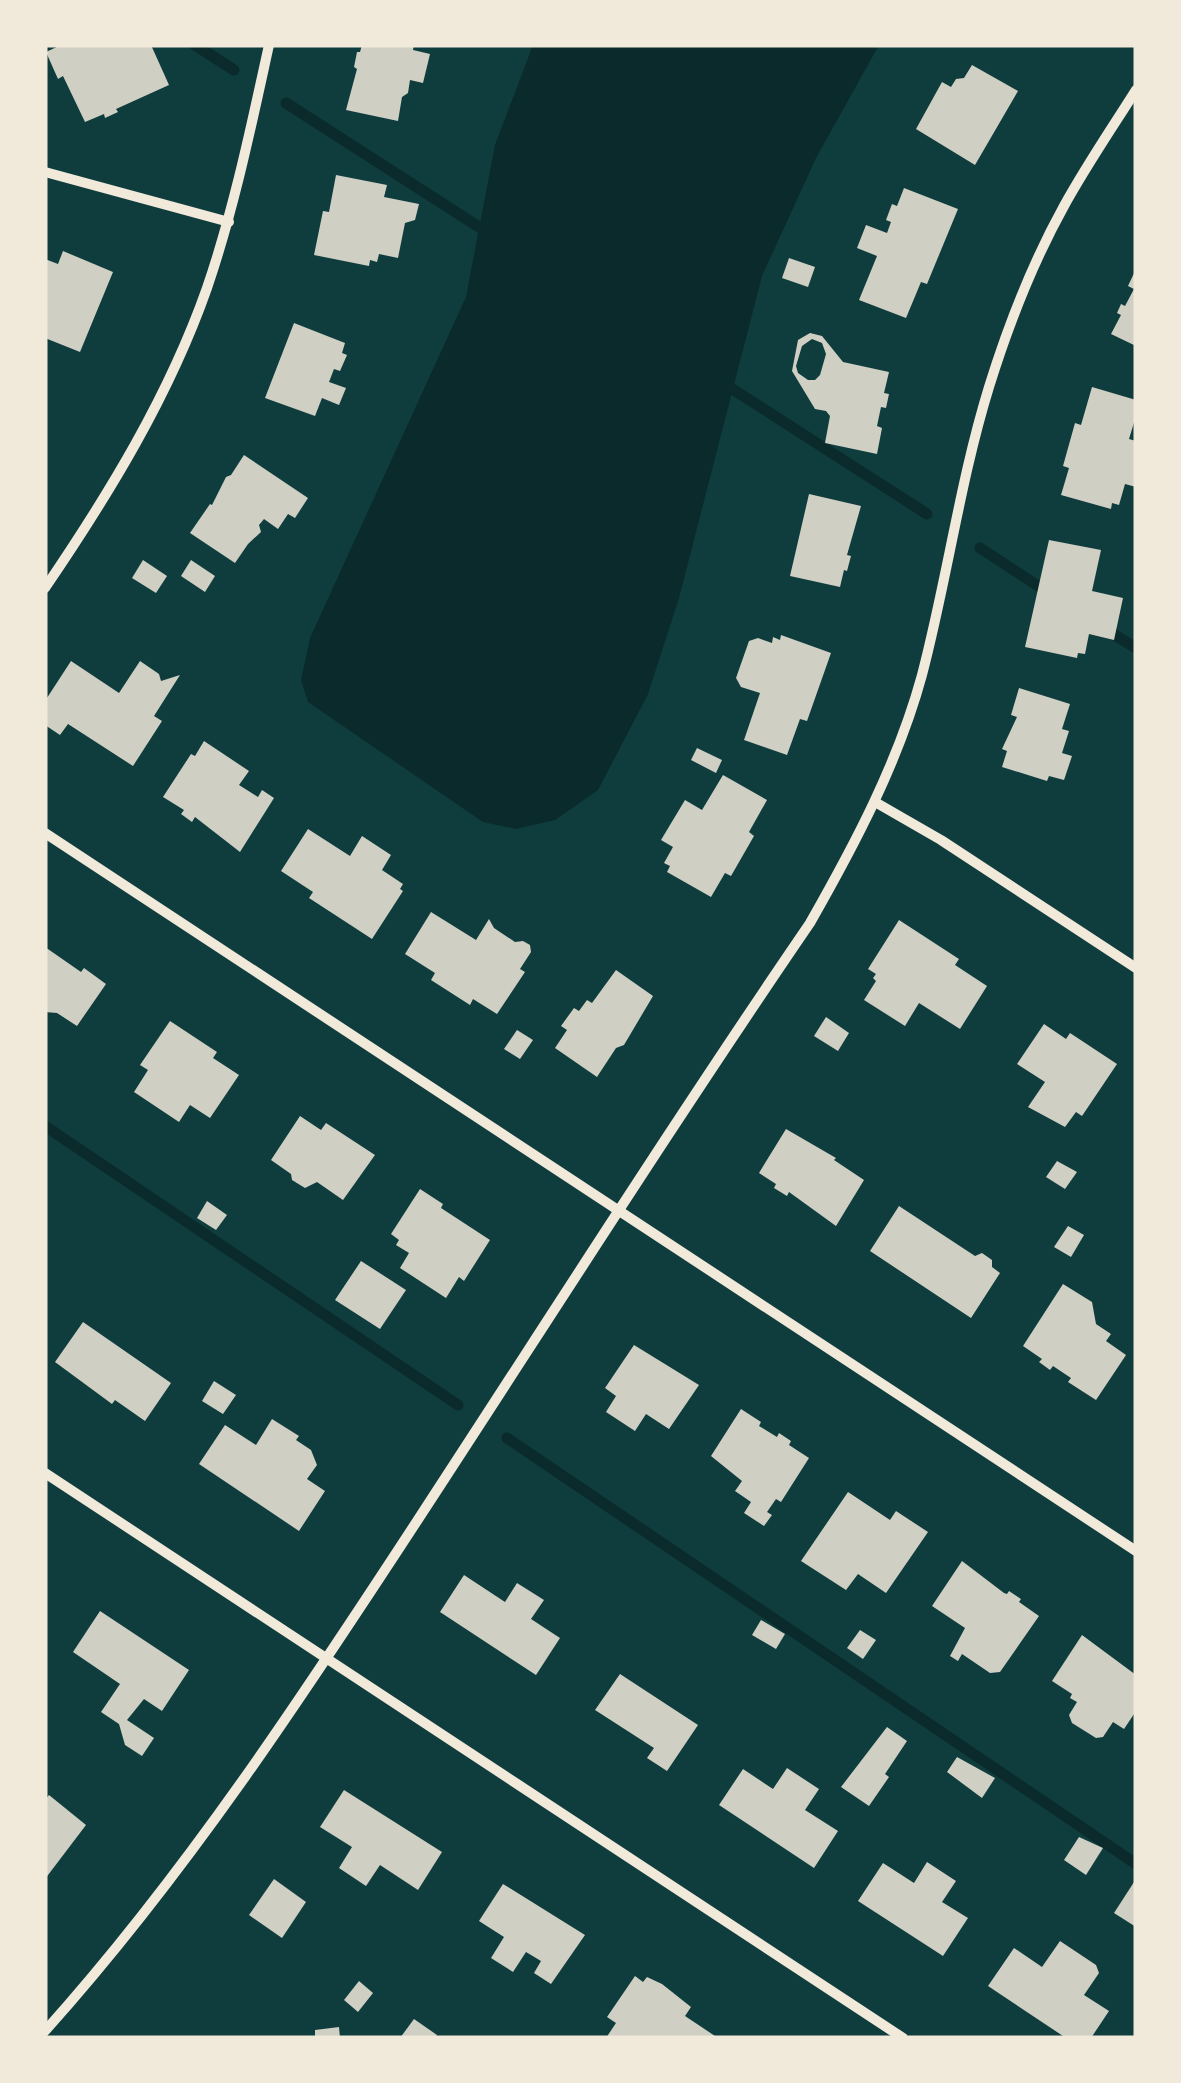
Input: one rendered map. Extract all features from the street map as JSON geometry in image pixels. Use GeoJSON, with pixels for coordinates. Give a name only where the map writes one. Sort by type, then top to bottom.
{"type":"FeatureCollection","features":[{"type":"Feature","properties":{"kind":"street"},"geometry":{"type":"LineString","coordinates":[[45,588],[146,428],[207,289],[229,222],[269,45]]}},
{"type":"Feature","properties":{"kind":"street"},"geometry":{"type":"LineString","coordinates":[[45,2031],[88,1984],[178,1868],[327,1658],[810,923],[859,837],[921,677],[988,388],[1042,249],[1065,204],[1136,90]]}},
{"type":"Feature","properties":{"kind":"street"},"geometry":{"type":"LineString","coordinates":[[45,172],[229,222]]}},
{"type":"Feature","properties":{"kind":"street"},"geometry":{"type":"LineString","coordinates":[[874,802],[941,840],[1136,968]]}},
{"type":"Feature","properties":{"kind":"street"},"geometry":{"type":"LineString","coordinates":[[45,833],[1136,1551]]}},
{"type":"Feature","properties":{"kind":"street"},"geometry":{"type":"LineString","coordinates":[[45,1474],[904,2038]]}},
{"type":"Feature","properties":{"kind":"water"},"geometry":{"type":"Polygon","coordinates":[[[533,45],[879,45],[816,158],[762,276],[679,598],[648,694],[598,790],[555,820],[516,829],[483,822],[308,702],[301,680],[310,638],[466,297],[495,145],[533,45]]]}},
{"type":"Feature","properties":{"kind":"building"},"geometry":{"type":"Polygon","coordinates":[[[61,45],[151,45],[169,85],[105,118],[104,114],[85,122],[63,76],[58,79],[46,52],[61,45]]]}},
{"type":"Feature","properties":{"kind":"building"},"geometry":{"type":"Polygon","coordinates":[[[362,45],[414,45],[413,50],[430,54],[423,83],[410,80],[398,121],[346,110],[357,69],[357,52],[362,45]]]}},
{"type":"Feature","properties":{"kind":"building"},"geometry":{"type":"Polygon","coordinates":[[[972,65],[1018,91],[975,165],[916,129],[942,82],[951,87],[956,79],[964,78],[972,65]]]}},
{"type":"Feature","properties":{"kind":"building"},"geometry":{"type":"Polygon","coordinates":[[[336,175],[387,185],[384,197],[419,204],[415,220],[405,223],[398,258],[379,254],[377,262],[370,260],[369,266],[314,255],[323,211],[329,212],[336,175]]]}},
{"type":"Feature","properties":{"kind":"building"},"geometry":{"type":"Polygon","coordinates":[[[904,188],[958,209],[927,284],[921,282],[906,318],[859,300],[877,256],[857,248],[866,225],[887,233],[891,222],[886,220],[892,204],[897,206],[904,188]]]}},
{"type":"Feature","properties":{"kind":"building"},"geometry":{"type":"Polygon","coordinates":[[[63,251],[113,272],[80,352],[45,338],[45,259],[58,264],[63,251]]]}},
{"type":"Feature","properties":{"kind":"building"},"geometry":{"type":"Polygon","coordinates":[[[789,258],[815,267],[808,287],[782,278],[789,258]]]}},
{"type":"Feature","properties":{"kind":"building"},"geometry":{"type":"Polygon","coordinates":[[[1136,269],[1136,346],[1111,334],[1121,315],[1117,313],[1121,304],[1125,306],[1134,289],[1128,286],[1136,269]]]}},
{"type":"Feature","properties":{"kind":"building"},"geometry":{"type":"Polygon","coordinates":[[[294,323],[345,343],[342,353],[347,355],[340,371],[334,369],[329,382],[346,388],[339,405],[322,398],[315,416],[265,398],[294,323]]]}},
{"type":"Feature","properties":{"kind":"building"},"geometry":{"type":"Polygon","coordinates":[[[810,333],[822,336],[843,362],[889,372],[884,393],[889,394],[886,408],[881,407],[877,426],[882,428],[877,454],[825,443],[830,416],[815,409],[792,371],[798,340],[810,333]],[[812,339],[802,346],[796,366],[798,373],[808,380],[820,375],[826,354],[822,343],[812,339]]]}},
{"type":"Feature","properties":{"kind":"building"},"geometry":{"type":"Polygon","coordinates":[[[1092,387],[1136,400],[1129,439],[1136,441],[1136,487],[1125,484],[1119,505],[1112,503],[1111,509],[1061,495],[1069,468],[1063,466],[1075,423],[1081,425],[1092,387]]]}},
{"type":"Feature","properties":{"kind":"building"},"geometry":{"type":"Polygon","coordinates":[[[244,455],[308,498],[295,518],[288,514],[278,529],[264,519],[259,525],[261,532],[235,563],[190,533],[244,455]]]}},
{"type":"Feature","properties":{"kind":"building"},"geometry":{"type":"Polygon","coordinates":[[[809,494],[861,506],[840,587],[790,576],[809,494]]]}},
{"type":"Feature","properties":{"kind":"building"},"geometry":{"type":"Polygon","coordinates":[[[1049,540],[1101,550],[1092,591],[1123,598],[1114,640],[1089,634],[1085,654],[1078,653],[1077,658],[1025,647],[1049,540]]]}},
{"type":"Feature","properties":{"kind":"building"},"geometry":{"type":"Polygon","coordinates":[[[143,560],[167,576],[156,593],[132,578],[143,560]]]}},
{"type":"Feature","properties":{"kind":"building"},"geometry":{"type":"Polygon","coordinates":[[[191,560],[215,576],[205,592],[181,576],[191,560]]]}},
{"type":"Feature","properties":{"kind":"building"},"geometry":{"type":"Polygon","coordinates":[[[781,635],[831,653],[807,721],[800,719],[787,755],[744,740],[760,693],[741,687],[736,678],[749,641],[758,638],[772,643],[773,637],[780,640],[781,635]]]}},
{"type":"Feature","properties":{"kind":"building"},"geometry":{"type":"Polygon","coordinates":[[[71,661],[119,693],[140,661],[159,674],[161,681],[180,675],[154,716],[162,721],[133,766],[68,724],[60,735],[45,725],[45,701],[71,661]]]}},
{"type":"Feature","properties":{"kind":"building"},"geometry":{"type":"Polygon","coordinates":[[[1019,688],[1070,704],[1062,729],[1069,731],[1062,753],[1072,756],[1064,780],[1049,776],[1047,781],[1002,767],[1007,751],[1002,749],[1017,717],[1011,715],[1019,688]]]}},
{"type":"Feature","properties":{"kind":"building"},"geometry":{"type":"Polygon","coordinates":[[[204,741],[249,771],[239,785],[258,797],[262,790],[274,798],[240,852],[195,817],[192,822],[181,814],[184,810],[163,797],[204,741]]]}},
{"type":"Feature","properties":{"kind":"building"},"geometry":{"type":"Polygon","coordinates":[[[697,748],[722,760],[716,773],[691,760],[697,748]]]}},
{"type":"Feature","properties":{"kind":"building"},"geometry":{"type":"Polygon","coordinates":[[[723,775],[767,800],[749,832],[754,836],[731,876],[725,873],[711,897],[667,872],[670,866],[664,863],[673,847],[661,840],[685,800],[702,810],[723,775]]]}},
{"type":"Feature","properties":{"kind":"building"},"geometry":{"type":"Polygon","coordinates":[[[308,829],[350,856],[362,836],[391,855],[382,870],[403,884],[403,891],[372,939],[309,898],[313,892],[281,871],[308,829]]]}},
{"type":"Feature","properties":{"kind":"building"},"geometry":{"type":"Polygon","coordinates":[[[431,912],[476,940],[489,919],[494,928],[515,942],[530,945],[531,952],[520,969],[525,972],[497,1014],[473,999],[470,1005],[431,980],[435,973],[405,954],[431,912]]]}},
{"type":"Feature","properties":{"kind":"building"},"geometry":{"type":"Polygon","coordinates":[[[899,920],[959,959],[955,965],[987,986],[960,1029],[919,1003],[905,1026],[864,1000],[876,981],[876,974],[868,969],[899,920]]]}},
{"type":"Feature","properties":{"kind":"building"},"geometry":{"type":"Polygon","coordinates":[[[45,947],[106,984],[77,1026],[57,1013],[45,1012],[45,947]]]}},
{"type":"Feature","properties":{"kind":"building"},"geometry":{"type":"Polygon","coordinates":[[[616,970],[653,996],[624,1045],[616,1048],[597,1077],[555,1048],[567,1030],[561,1026],[574,1008],[579,1011],[587,1000],[592,1003],[616,970]]]}},
{"type":"Feature","properties":{"kind":"building"},"geometry":{"type":"Polygon","coordinates":[[[826,1017],[849,1033],[838,1051],[814,1036],[826,1017]]]}},
{"type":"Feature","properties":{"kind":"building"},"geometry":{"type":"Polygon","coordinates":[[[170,1021],[217,1052],[213,1058],[239,1075],[210,1118],[190,1105],[179,1122],[134,1092],[148,1070],[140,1065],[170,1021]]]}},
{"type":"Feature","properties":{"kind":"building"},"geometry":{"type":"Polygon","coordinates":[[[1044,1024],[1066,1039],[1070,1033],[1117,1064],[1082,1116],[1076,1112],[1065,1127],[1028,1107],[1045,1082],[1017,1064],[1044,1024]]]}},
{"type":"Feature","properties":{"kind":"building"},"geometry":{"type":"Polygon","coordinates":[[[517,1030],[533,1040],[520,1059],[504,1049],[517,1030]]]}},
{"type":"Feature","properties":{"kind":"building"},"geometry":{"type":"Polygon","coordinates":[[[300,1116],[321,1130],[326,1123],[375,1155],[343,1200],[317,1182],[305,1188],[271,1160],[300,1116]]]}},
{"type":"Feature","properties":{"kind":"building"},"geometry":{"type":"Polygon","coordinates":[[[786,1129],[836,1158],[864,1180],[836,1226],[789,1192],[787,1196],[774,1188],[776,1184],[759,1173],[786,1129]]]}},
{"type":"Feature","properties":{"kind":"building"},"geometry":{"type":"Polygon","coordinates":[[[1057,1161],[1077,1172],[1065,1189],[1046,1177],[1057,1161]]]}},
{"type":"Feature","properties":{"kind":"building"},"geometry":{"type":"Polygon","coordinates":[[[420,1189],[490,1240],[464,1281],[459,1277],[446,1298],[400,1268],[409,1253],[396,1245],[399,1240],[391,1234],[420,1189]]]}},
{"type":"Feature","properties":{"kind":"building"},"geometry":{"type":"Polygon","coordinates":[[[207,1201],[227,1215],[216,1230],[197,1218],[207,1201]]]}},
{"type":"Feature","properties":{"kind":"building"},"geometry":{"type":"Polygon","coordinates":[[[899,1206],[975,1256],[982,1253],[992,1260],[992,1267],[1000,1273],[971,1318],[870,1251],[899,1206]]]}},
{"type":"Feature","properties":{"kind":"building"},"geometry":{"type":"Polygon","coordinates":[[[1068,1226],[1084,1235],[1071,1257],[1054,1247],[1068,1226]]]}},
{"type":"Feature","properties":{"kind":"building"},"geometry":{"type":"Polygon","coordinates":[[[361,1261],[406,1290],[380,1329],[335,1300],[361,1261]]]}},
{"type":"Feature","properties":{"kind":"building"},"geometry":{"type":"Polygon","coordinates":[[[1063,1284],[1092,1302],[1096,1324],[1111,1334],[1106,1341],[1126,1355],[1096,1400],[1068,1382],[1071,1378],[1053,1366],[1050,1370],[1039,1362],[1042,1359],[1023,1346],[1063,1284]]]}},
{"type":"Feature","properties":{"kind":"building"},"geometry":{"type":"Polygon","coordinates":[[[83,1322],[171,1383],[145,1421],[115,1400],[112,1404],[55,1362],[83,1322]]]}},
{"type":"Feature","properties":{"kind":"building"},"geometry":{"type":"Polygon","coordinates":[[[634,1345],[699,1385],[669,1429],[646,1414],[635,1431],[606,1412],[616,1396],[605,1388],[634,1345]]]}},
{"type":"Feature","properties":{"kind":"building"},"geometry":{"type":"Polygon","coordinates":[[[214,1381],[236,1395],[223,1414],[202,1401],[214,1381]]]}},
{"type":"Feature","properties":{"kind":"building"},"geometry":{"type":"Polygon","coordinates":[[[741,1409],[761,1422],[759,1426],[791,1441],[789,1445],[809,1458],[781,1502],[776,1499],[767,1512],[772,1515],[764,1526],[744,1513],[751,1502],[735,1491],[742,1481],[711,1456],[741,1409]]]}},
{"type":"Feature","properties":{"kind":"building"},"geometry":{"type":"Polygon","coordinates":[[[272,1419],[299,1436],[296,1440],[311,1450],[317,1465],[307,1479],[325,1491],[299,1531],[199,1464],[225,1425],[256,1445],[272,1419]]]}},
{"type":"Feature","properties":{"kind":"building"},"geometry":{"type":"Polygon","coordinates":[[[848,1492],[890,1520],[896,1511],[928,1532],[886,1593],[858,1574],[846,1590],[801,1561],[848,1492]]]}},
{"type":"Feature","properties":{"kind":"building"},"geometry":{"type":"Polygon","coordinates":[[[962,1561],[1004,1593],[1009,1591],[1021,1599],[1019,1602],[1039,1616],[1000,1672],[990,1673],[962,1654],[958,1661],[950,1656],[965,1628],[932,1606],[962,1561]]]}},
{"type":"Feature","properties":{"kind":"building"},"geometry":{"type":"Polygon","coordinates":[[[464,1575],[505,1602],[517,1583],[544,1600],[531,1619],[560,1638],[536,1675],[440,1612],[464,1575]]]}},
{"type":"Feature","properties":{"kind":"building"},"geometry":{"type":"Polygon","coordinates":[[[100,1611],[189,1670],[162,1711],[144,1699],[127,1720],[154,1738],[142,1756],[125,1745],[119,1724],[101,1712],[120,1684],[73,1652],[100,1611]]]}},
{"type":"Feature","properties":{"kind":"building"},"geometry":{"type":"Polygon","coordinates":[[[761,1620],[785,1634],[776,1649],[752,1635],[761,1620]]]}},
{"type":"Feature","properties":{"kind":"building"},"geometry":{"type":"Polygon","coordinates":[[[860,1630],[876,1640],[863,1659],[847,1648],[860,1630]]]}},
{"type":"Feature","properties":{"kind":"building"},"geometry":{"type":"Polygon","coordinates":[[[1082,1635],[1136,1675],[1136,1711],[1124,1729],[1113,1722],[1103,1737],[1096,1738],[1072,1723],[1069,1715],[1077,1702],[1052,1681],[1082,1635]]]}},
{"type":"Feature","properties":{"kind":"building"},"geometry":{"type":"Polygon","coordinates":[[[620,1674],[698,1725],[667,1771],[647,1758],[654,1748],[595,1710],[620,1674]]]}},
{"type":"Feature","properties":{"kind":"building"},"geometry":{"type":"Polygon","coordinates":[[[887,1727],[907,1741],[869,1806],[841,1787],[887,1727]]]}},
{"type":"Feature","properties":{"kind":"building"},"geometry":{"type":"Polygon","coordinates":[[[957,1757],[995,1778],[982,1798],[947,1772],[957,1757]]]}},
{"type":"Feature","properties":{"kind":"building"},"geometry":{"type":"Polygon","coordinates":[[[787,1768],[819,1789],[805,1810],[838,1831],[814,1868],[719,1805],[743,1769],[773,1789],[787,1768]]]}},
{"type":"Feature","properties":{"kind":"building"},"geometry":{"type":"Polygon","coordinates":[[[344,1790],[442,1852],[418,1890],[380,1865],[366,1886],[339,1868],[352,1847],[320,1827],[344,1790]]]}},
{"type":"Feature","properties":{"kind":"building"},"geometry":{"type":"Polygon","coordinates":[[[49,1795],[86,1825],[45,1879],[45,1800],[49,1795]]]}},
{"type":"Feature","properties":{"kind":"building"},"geometry":{"type":"Polygon","coordinates":[[[1079,1837],[1103,1848],[1086,1875],[1064,1860],[1079,1837]]]}},
{"type":"Feature","properties":{"kind":"building"},"geometry":{"type":"Polygon","coordinates":[[[927,1862],[956,1881],[942,1902],[968,1918],[943,1956],[858,1901],[883,1863],[914,1883],[927,1862]]]}},
{"type":"Feature","properties":{"kind":"building"},"geometry":{"type":"Polygon","coordinates":[[[274,1879],[306,1902],[282,1938],[249,1915],[274,1879]]]}},
{"type":"Feature","properties":{"kind":"building"},"geometry":{"type":"Polygon","coordinates":[[[1136,1879],[1136,1927],[1114,1913],[1136,1879]]]}},
{"type":"Feature","properties":{"kind":"building"},"geometry":{"type":"Polygon","coordinates":[[[503,1884],[585,1935],[551,1984],[534,1973],[541,1961],[526,1952],[513,1972],[491,1958],[504,1937],[479,1921],[503,1884]]]}},
{"type":"Feature","properties":{"kind":"building"},"geometry":{"type":"Polygon","coordinates":[[[1060,1941],[1096,1965],[1099,1973],[1084,1995],[1109,2011],[1091,2038],[1066,2038],[988,1986],[1014,1948],[1042,1967],[1060,1941]]]}},
{"type":"Feature","properties":{"kind":"building"},"geometry":{"type":"Polygon","coordinates":[[[635,1976],[643,1982],[647,1977],[662,1984],[691,2007],[685,2016],[718,2038],[606,2038],[616,2023],[607,2017],[635,1976]]]}},
{"type":"Feature","properties":{"kind":"building"},"geometry":{"type":"Polygon","coordinates":[[[359,1981],[373,1993],[358,2012],[344,2000],[359,1981]]]}},
{"type":"Feature","properties":{"kind":"building"},"geometry":{"type":"Polygon","coordinates":[[[414,2019],[437,2035],[435,2038],[400,2038],[414,2019]]]}},
{"type":"Feature","properties":{"kind":"building"},"geometry":{"type":"Polygon","coordinates":[[[339,2027],[340,2038],[315,2038],[315,2030],[339,2027]]]}},
{"type":"Feature","properties":{"kind":"waterway"},"geometry":{"type":"LineString","coordinates":[[195,45],[234,70]]}},
{"type":"Feature","properties":{"kind":"waterway"},"geometry":{"type":"LineString","coordinates":[[286,103],[493,236]]}},
{"type":"Feature","properties":{"kind":"waterway"},"geometry":{"type":"LineString","coordinates":[[723,383],[927,514]]}},
{"type":"Feature","properties":{"kind":"waterway"},"geometry":{"type":"LineString","coordinates":[[980,548],[1052,595]]}},
{"type":"Feature","properties":{"kind":"waterway"},"geometry":{"type":"LineString","coordinates":[[1105,629],[1136,648]]}},
{"type":"Feature","properties":{"kind":"waterway"},"geometry":{"type":"LineString","coordinates":[[45,1126],[458,1405]]}},
{"type":"Feature","properties":{"kind":"waterway"},"geometry":{"type":"LineString","coordinates":[[507,1438],[1136,1864]]}}]}
